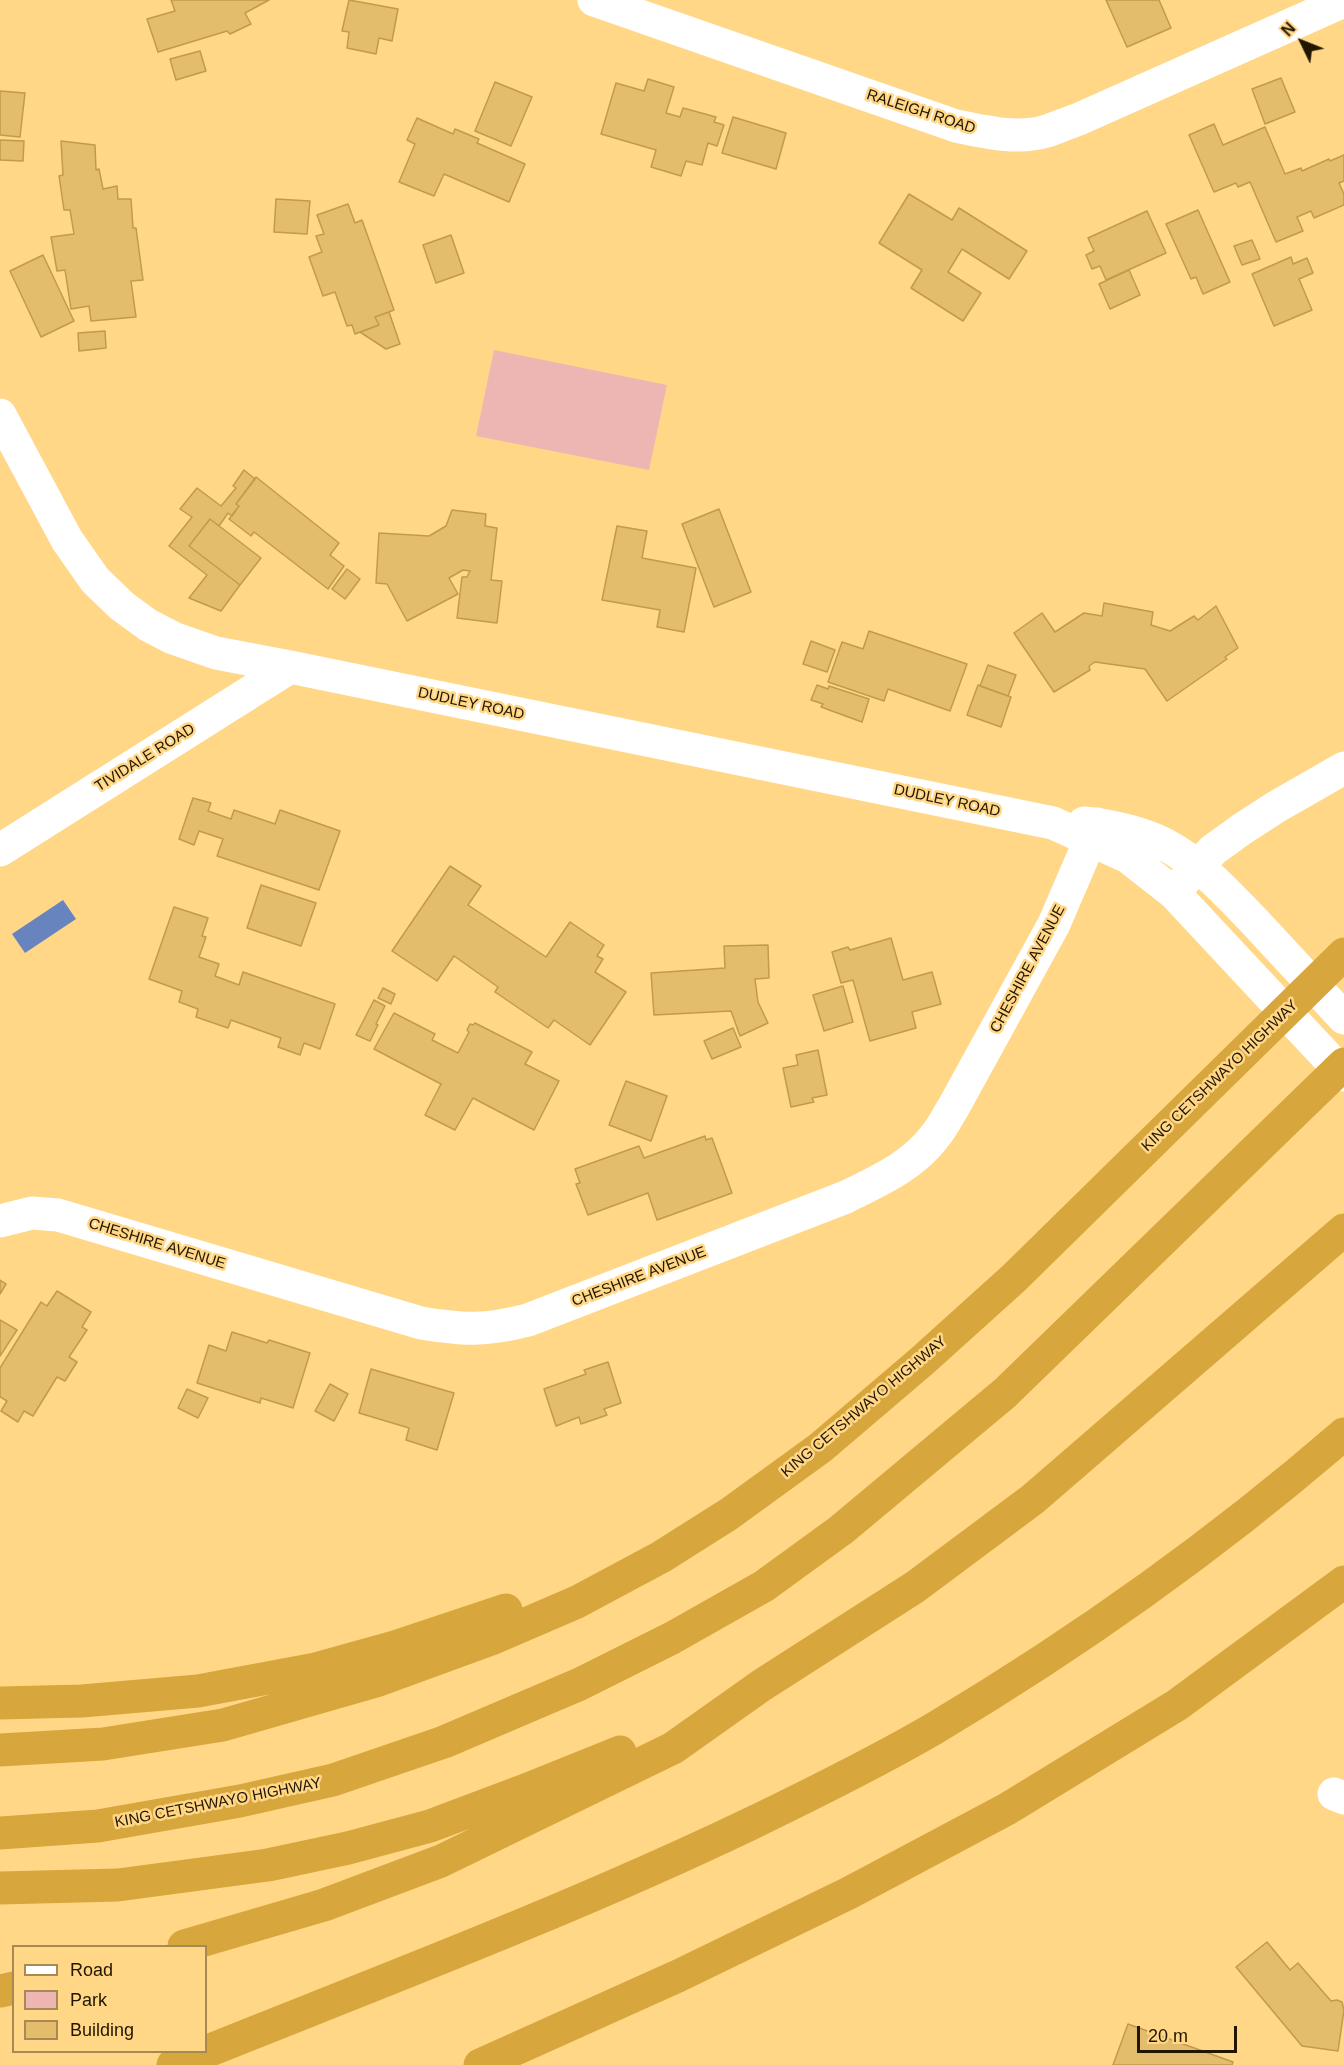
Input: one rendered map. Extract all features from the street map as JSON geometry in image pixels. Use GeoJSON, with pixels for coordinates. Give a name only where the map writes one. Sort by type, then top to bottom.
{"type":"FeatureCollection","features":[{"type":"Feature","properties":{"kind":"highway","name":"KING CETSHWAYO HIGHWAY"},"geometry":{"type":"LineString","coordinates":[[0,1750],[103,1744],[223,1725],[376,1681],[491,1639],[577,1602],[661,1557],[729,1514],[820,1448],[922,1361],[1014,1278],[1344,954]]}},
{"type":"Feature","properties":{"kind":"highway","name":"KING CETSHWAYO HIGHWAY"},"geometry":{"type":"LineString","coordinates":[[0,1833],[98,1826],[240,1802],[333,1780],[444,1742],[580,1684],[672,1638],[764,1586],[841,1530],[1005,1393],[1344,1064]]}},
{"type":"Feature","properties":{"kind":"highway"},"geometry":{"type":"LineString","coordinates":[[191,1945],[324,1905],[441,1861],[673,1748],[762,1685],[915,1587],[1033,1499],[1344,1230]]}},
{"type":"Feature","properties":{"kind":"highway"},"geometry":{"type":"LineString","coordinates":[[207,2051],[551,1913],[673,1861],[802,1798],[933,1729],[1139,1595],[1280,1490],[1344,1434]]}},
{"type":"Feature","properties":{"kind":"highway"},"geometry":{"type":"LineString","coordinates":[[0,1703],[82,1701],[198,1692],[316,1669],[395,1647],[500,1612],[627,1553],[820,1448]]}},
{"type":"Feature","properties":{"kind":"highway"},"geometry":{"type":"LineString","coordinates":[[480,2065],[678,1976],[849,1893],[1007,1809],[1177,1706],[1344,1582]]}},
{"type":"Feature","properties":{"kind":"highway"},"geometry":{"type":"LineString","coordinates":[[0,1888],[118,1885],[268,1865],[348,1848],[430,1826],[523,1791],[633,1747],[762,1685]]}},
{"type":"Feature","properties":{"kind":"highway"},"geometry":{"type":"LineString","coordinates":[[173,2065],[203,2053]]}},
{"type":"Feature","properties":{"kind":"street","name":"RALEIGH ROAD"},"geometry":{"type":"LineString","coordinates":[[594,0],[956,126],[1015,135],[1045,131],[1079,118],[1344,1]]}},
{"type":"Feature","properties":{"kind":"street","name":"DUDLEY ROAD"},"geometry":{"type":"LineString","coordinates":[[0,415],[67,540],[95,580],[122,606],[148,625],[173,638],[216,653],[1094,832],[1150,838],[1197,866],[1226,891],[1344,1018]]}},
{"type":"Feature","properties":{"kind":"street","name":"TIVIDALE ROAD"},"geometry":{"type":"LineString","coordinates":[[0,850],[291,667]]}},
{"type":"Feature","properties":{"kind":"street"},"geometry":{"type":"LineString","coordinates":[[1174,892],[1213,850],[1242,829],[1344,768]]}},
{"type":"Feature","properties":{"kind":"street","name":"DUDLEY ROAD"},"geometry":{"type":"LineString","coordinates":[[1094,832],[1174,892],[1344,1075]]}},
{"type":"Feature","properties":{"kind":"street","name":"CHESHIRE AVENUE"},"geometry":{"type":"LineString","coordinates":[[0,1221],[32,1213],[58,1215],[421,1323],[461,1330],[498,1328],[528,1320],[846,1197],[891,1175],[917,1156],[935,1137],[1054,924],[1094,832]]}},
{"type":"Feature","properties":{"kind":"green space"},"geometry":{"type":"Polygon","coordinates":[[[494,350],[667,385],[649,470],[476,436],[494,350]]]}},
{"type":"Feature","properties":{"kind":"water"},"geometry":{"type":"Polygon","coordinates":[[[63,900],[76,919],[25,953],[12,934],[63,900]]]}},
{"type":"Feature","properties":{"kind":"building"},"geometry":{"type":"Polygon","coordinates":[[[171,0],[269,0],[245,13],[251,24],[230,34],[227,31],[158,52],[147,19],[175,11],[171,0]]]}},
{"type":"Feature","properties":{"kind":"building"},"geometry":{"type":"Polygon","coordinates":[[[349,0],[398,9],[392,41],[379,38],[376,54],[347,48],[349,32],[342,31],[349,0]]]}},
{"type":"Feature","properties":{"kind":"building"},"geometry":{"type":"Polygon","coordinates":[[[1106,0],[1159,0],[1171,28],[1127,47],[1106,0]]]}},
{"type":"Feature","properties":{"kind":"building"},"geometry":{"type":"Polygon","coordinates":[[[200,51],[206,71],[176,80],[170,59],[200,51]]]}},
{"type":"Feature","properties":{"kind":"building"},"geometry":{"type":"Polygon","coordinates":[[[1281,78],[1295,112],[1265,124],[1252,89],[1281,78]]]}},
{"type":"Feature","properties":{"kind":"building"},"geometry":{"type":"Polygon","coordinates":[[[648,79],[674,87],[666,113],[680,117],[683,108],[716,117],[714,122],[724,125],[717,146],[708,143],[702,165],[686,161],[681,176],[651,167],[656,150],[601,134],[616,83],[644,91],[648,79]]]}},
{"type":"Feature","properties":{"kind":"building"},"geometry":{"type":"Polygon","coordinates":[[[495,82],[532,97],[511,146],[475,131],[495,82]]]}},
{"type":"Feature","properties":{"kind":"building"},"geometry":{"type":"Polygon","coordinates":[[[0,91],[25,93],[20,137],[0,135],[0,91]]]}},
{"type":"Feature","properties":{"kind":"building"},"geometry":{"type":"Polygon","coordinates":[[[733,117],[786,133],[776,169],[722,153],[733,117]]]}},
{"type":"Feature","properties":{"kind":"building"},"geometry":{"type":"Polygon","coordinates":[[[417,118],[453,134],[455,129],[479,139],[477,143],[525,164],[509,202],[444,174],[434,196],[399,182],[415,144],[407,140],[417,118]]]}},
{"type":"Feature","properties":{"kind":"building"},"geometry":{"type":"Polygon","coordinates":[[[1214,124],[1223,145],[1265,127],[1285,174],[1301,168],[1302,171],[1344,155],[1344,181],[1339,183],[1344,194],[1344,205],[1314,218],[1311,211],[1297,217],[1303,231],[1276,242],[1250,182],[1238,187],[1236,183],[1214,192],[1189,135],[1214,124]]]}},
{"type":"Feature","properties":{"kind":"building"},"geometry":{"type":"Polygon","coordinates":[[[0,140],[24,141],[23,161],[0,160],[0,140]]]}},
{"type":"Feature","properties":{"kind":"building"},"geometry":{"type":"Polygon","coordinates":[[[61,141],[95,145],[96,170],[99,169],[103,189],[117,186],[118,199],[131,199],[133,228],[136,228],[143,280],[131,281],[136,317],[91,321],[89,306],[71,309],[65,270],[57,271],[51,237],[74,234],[70,210],[64,210],[59,176],[63,175],[61,141]]]}},
{"type":"Feature","properties":{"kind":"building"},"geometry":{"type":"Polygon","coordinates":[[[909,194],[952,220],[959,208],[1027,251],[1009,279],[962,249],[948,272],[981,293],[963,321],[911,288],[922,270],[879,243],[909,194]]]}},
{"type":"Feature","properties":{"kind":"building"},"geometry":{"type":"Polygon","coordinates":[[[276,199],[310,201],[307,234],[274,232],[276,199]]]}},
{"type":"Feature","properties":{"kind":"building"},"geometry":{"type":"Polygon","coordinates":[[[348,204],[355,223],[362,220],[394,310],[375,317],[379,325],[355,334],[352,325],[347,326],[335,292],[323,296],[309,257],[322,252],[316,236],[324,234],[317,215],[348,204]]]}},
{"type":"Feature","properties":{"kind":"building"},"geometry":{"type":"Polygon","coordinates":[[[1198,210],[1230,282],[1203,294],[1196,277],[1191,279],[1166,224],[1198,210]]]}},
{"type":"Feature","properties":{"kind":"building"},"geometry":{"type":"Polygon","coordinates":[[[1147,211],[1166,253],[1106,280],[1100,266],[1092,269],[1086,255],[1094,251],[1088,238],[1147,211]]]}},
{"type":"Feature","properties":{"kind":"building"},"geometry":{"type":"Polygon","coordinates":[[[451,235],[464,273],[436,283],[423,245],[451,235]]]}},
{"type":"Feature","properties":{"kind":"building"},"geometry":{"type":"Polygon","coordinates":[[[1252,240],[1260,259],[1242,265],[1234,246],[1252,240]]]}},
{"type":"Feature","properties":{"kind":"building"},"geometry":{"type":"Polygon","coordinates":[[[43,255],[74,321],[41,337],[10,271],[43,255]]]}},
{"type":"Feature","properties":{"kind":"building"},"geometry":{"type":"Polygon","coordinates":[[[1291,257],[1293,264],[1307,258],[1313,273],[1299,279],[1312,310],[1274,326],[1252,274],[1291,257]]]}},
{"type":"Feature","properties":{"kind":"building"},"geometry":{"type":"Polygon","coordinates":[[[1129,270],[1140,295],[1110,309],[1099,284],[1129,270]]]}},
{"type":"Feature","properties":{"kind":"building"},"geometry":{"type":"Polygon","coordinates":[[[389,312],[400,344],[386,349],[360,332],[379,325],[375,317],[389,312]]]}},
{"type":"Feature","properties":{"kind":"building"},"geometry":{"type":"Polygon","coordinates":[[[105,331],[106,348],[79,351],[78,333],[105,331]]]}},
{"type":"Feature","properties":{"kind":"building"},"geometry":{"type":"Polygon","coordinates":[[[244,470],[255,479],[236,504],[239,506],[232,516],[228,513],[219,526],[210,519],[189,546],[240,585],[221,611],[189,598],[207,575],[169,546],[192,517],[180,509],[197,488],[221,506],[236,488],[233,486],[244,470]]]}},
{"type":"Feature","properties":{"kind":"building"},"geometry":{"type":"Polygon","coordinates":[[[256,477],[339,543],[330,555],[344,566],[328,589],[254,532],[251,536],[229,519],[239,506],[236,504],[256,477]]]}},
{"type":"Feature","properties":{"kind":"building"},"geometry":{"type":"Polygon","coordinates":[[[719,509],[751,592],[714,607],[682,524],[719,509]]]}},
{"type":"Feature","properties":{"kind":"building"},"geometry":{"type":"Polygon","coordinates":[[[452,510],[486,514],[485,526],[497,528],[491,580],[502,581],[497,623],[457,618],[462,577],[467,577],[470,571],[463,570],[449,578],[458,594],[407,621],[387,584],[376,583],[379,533],[429,536],[446,526],[452,510]]]}},
{"type":"Feature","properties":{"kind":"building"},"geometry":{"type":"Polygon","coordinates":[[[210,519],[261,558],[240,585],[189,546],[210,519]]]}},
{"type":"Feature","properties":{"kind":"building"},"geometry":{"type":"Polygon","coordinates":[[[617,526],[647,531],[642,558],[696,568],[684,632],[657,627],[660,610],[602,600],[617,526]]]}},
{"type":"Feature","properties":{"kind":"building"},"geometry":{"type":"Polygon","coordinates":[[[347,569],[360,579],[345,599],[332,589],[347,569]]]}},
{"type":"Feature","properties":{"kind":"building"},"geometry":{"type":"Polygon","coordinates":[[[1104,603],[1153,612],[1151,625],[1170,631],[1194,616],[1198,620],[1216,606],[1238,648],[1225,657],[1227,659],[1167,701],[1145,669],[1095,662],[1089,666],[1090,670],[1054,692],[1014,633],[1042,613],[1055,632],[1084,613],[1102,616],[1104,603]]]}},
{"type":"Feature","properties":{"kind":"building"},"geometry":{"type":"Polygon","coordinates":[[[869,631],[967,664],[950,711],[888,689],[884,701],[828,682],[842,642],[863,649],[869,631]]]}},
{"type":"Feature","properties":{"kind":"building"},"geometry":{"type":"Polygon","coordinates":[[[811,641],[835,650],[827,672],[803,664],[811,641]]]}},
{"type":"Feature","properties":{"kind":"building"},"geometry":{"type":"Polygon","coordinates":[[[988,665],[1016,675],[1008,696],[980,686],[988,665]]]}},
{"type":"Feature","properties":{"kind":"building"},"geometry":{"type":"Polygon","coordinates":[[[817,685],[828,689],[829,686],[869,699],[862,722],[821,707],[823,704],[811,700],[817,685]]]}},
{"type":"Feature","properties":{"kind":"building"},"geometry":{"type":"Polygon","coordinates":[[[978,685],[1011,697],[1001,727],[967,715],[978,685]]]}},
{"type":"Feature","properties":{"kind":"building"},"geometry":{"type":"Polygon","coordinates":[[[193,798],[211,803],[208,811],[231,819],[234,810],[275,824],[280,810],[340,831],[319,890],[217,856],[223,839],[199,831],[194,845],[179,839],[193,798]]]}},
{"type":"Feature","properties":{"kind":"building"},"geometry":{"type":"Polygon","coordinates":[[[450,866],[481,886],[468,905],[546,957],[570,922],[604,945],[597,956],[603,959],[595,972],[626,992],[590,1045],[554,1020],[548,1028],[495,992],[498,987],[454,956],[437,981],[392,951],[450,866]]]}},
{"type":"Feature","properties":{"kind":"building"},"geometry":{"type":"Polygon","coordinates":[[[261,885],[316,903],[301,946],[247,928],[261,885]]]}},
{"type":"Feature","properties":{"kind":"building"},"geometry":{"type":"Polygon","coordinates":[[[174,907],[208,918],[202,936],[206,937],[199,957],[219,964],[215,976],[239,985],[243,972],[335,1004],[320,1049],[304,1043],[300,1055],[278,1047],[281,1038],[231,1020],[228,1028],[196,1017],[198,1009],[179,1002],[182,991],[149,979],[174,907]]]}},
{"type":"Feature","properties":{"kind":"building"},"geometry":{"type":"Polygon","coordinates":[[[891,938],[903,980],[932,972],[941,1004],[912,1012],[916,1028],[870,1041],[853,980],[841,983],[832,952],[848,947],[850,950],[891,938]]]}},
{"type":"Feature","properties":{"kind":"building"},"geometry":{"type":"Polygon","coordinates":[[[768,945],[769,978],[755,979],[758,1002],[768,1023],[740,1036],[731,1011],[654,1015],[651,973],[725,968],[724,946],[768,945]]]}},
{"type":"Feature","properties":{"kind":"building"},"geometry":{"type":"Polygon","coordinates":[[[843,986],[853,1022],[824,1031],[813,995],[843,986]]]}},
{"type":"Feature","properties":{"kind":"building"},"geometry":{"type":"Polygon","coordinates":[[[383,988],[395,994],[391,1004],[378,998],[383,988]]]}},
{"type":"Feature","properties":{"kind":"building"},"geometry":{"type":"Polygon","coordinates":[[[374,1000],[385,1006],[370,1041],[356,1035],[374,1000]]]}},
{"type":"Feature","properties":{"kind":"building"},"geometry":{"type":"Polygon","coordinates":[[[394,1013],[435,1034],[432,1040],[458,1053],[469,1032],[467,1030],[470,1024],[475,1023],[532,1052],[525,1064],[559,1081],[534,1130],[473,1098],[455,1130],[425,1115],[441,1084],[374,1049],[394,1013]]]}},
{"type":"Feature","properties":{"kind":"building"},"geometry":{"type":"Polygon","coordinates":[[[733,1028],[741,1047],[712,1059],[704,1041],[733,1028]]]}},
{"type":"Feature","properties":{"kind":"building"},"geometry":{"type":"Polygon","coordinates":[[[818,1050],[827,1095],[812,1098],[814,1102],[791,1107],[783,1068],[798,1065],[796,1055],[818,1050]]]}},
{"type":"Feature","properties":{"kind":"building"},"geometry":{"type":"Polygon","coordinates":[[[626,1081],[667,1096],[651,1141],[609,1125],[626,1081]]]}},
{"type":"Feature","properties":{"kind":"building"},"geometry":{"type":"Polygon","coordinates":[[[705,1136],[706,1140],[712,1138],[732,1193],[657,1220],[648,1193],[588,1215],[576,1184],[580,1183],[575,1169],[639,1146],[644,1158],[705,1136]]]}},
{"type":"Feature","properties":{"kind":"building"},"geometry":{"type":"Polygon","coordinates":[[[0,1280],[6,1284],[0,1294],[0,1280]]]}},
{"type":"Feature","properties":{"kind":"building"},"geometry":{"type":"Polygon","coordinates":[[[57,1291],[91,1312],[82,1327],[87,1330],[69,1357],[77,1362],[65,1381],[57,1377],[33,1416],[24,1411],[18,1422],[1,1411],[7,1401],[0,1397],[0,1368],[41,1302],[47,1306],[57,1291]]]}},
{"type":"Feature","properties":{"kind":"building"},"geometry":{"type":"Polygon","coordinates":[[[0,1320],[17,1330],[0,1356],[0,1320]]]}},
{"type":"Feature","properties":{"kind":"building"},"geometry":{"type":"Polygon","coordinates":[[[232,1332],[267,1343],[269,1340],[310,1353],[293,1408],[261,1398],[260,1403],[197,1383],[209,1345],[226,1351],[232,1332]]]}},
{"type":"Feature","properties":{"kind":"building"},"geometry":{"type":"Polygon","coordinates":[[[608,1362],[621,1403],[604,1409],[607,1415],[581,1424],[579,1417],[556,1426],[544,1389],[586,1374],[584,1370],[608,1362]]]}},
{"type":"Feature","properties":{"kind":"building"},"geometry":{"type":"Polygon","coordinates":[[[371,1369],[454,1393],[437,1450],[406,1440],[409,1428],[359,1413],[371,1369]]]}},
{"type":"Feature","properties":{"kind":"building"},"geometry":{"type":"Polygon","coordinates":[[[330,1384],[348,1394],[334,1421],[315,1411],[330,1384]]]}},
{"type":"Feature","properties":{"kind":"building"},"geometry":{"type":"Polygon","coordinates":[[[187,1389],[208,1398],[198,1418],[178,1408],[187,1389]]]}},
{"type":"Feature","properties":{"kind":"building"},"geometry":{"type":"Polygon","coordinates":[[[1267,1942],[1290,1970],[1298,1963],[1331,2001],[1342,2002],[1344,2010],[1338,2051],[1302,2046],[1236,1967],[1267,1942]]]}},
{"type":"Feature","properties":{"kind":"building"},"geometry":{"type":"Polygon","coordinates":[[[1128,2024],[1233,2062],[1232,2065],[1113,2065],[1128,2024]]]}}]}
